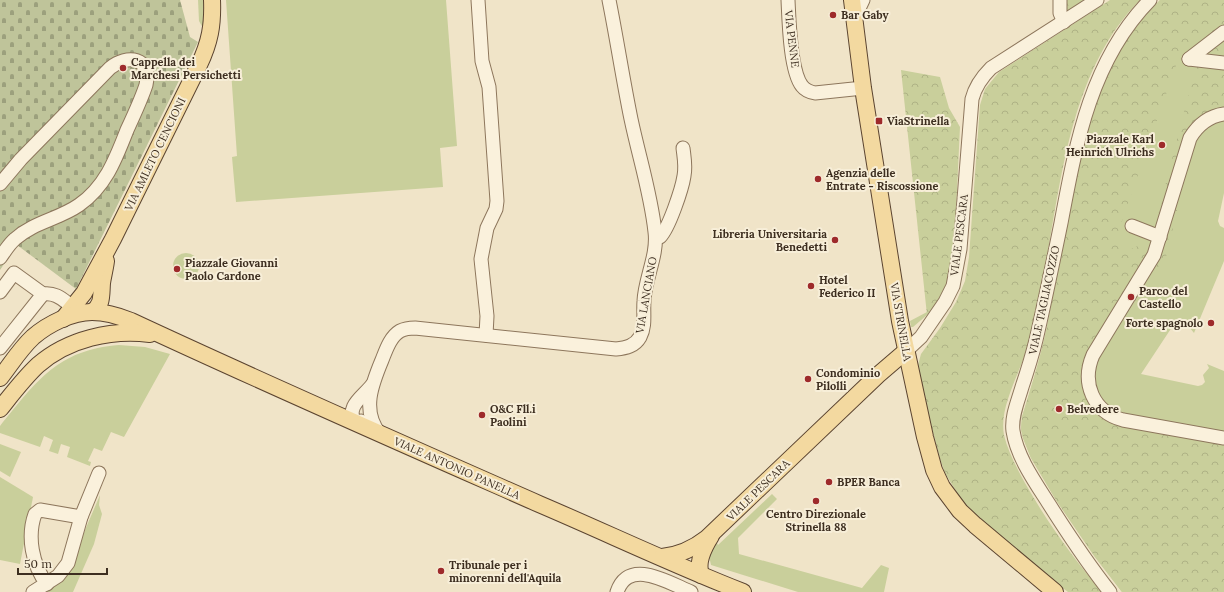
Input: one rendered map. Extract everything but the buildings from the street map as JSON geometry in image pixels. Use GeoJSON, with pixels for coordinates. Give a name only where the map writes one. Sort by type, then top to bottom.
{"type":"FeatureCollection","features":[{"type":"Feature","properties":{"kind":"main road","name":"VIA AMLETO CENCIONI"},"geometry":{"type":"LineString","coordinates":[[62,320],[73,307],[95,289],[104,269],[113,239],[207,49],[211,31],[212,0]]}},
{"type":"Feature","properties":{"kind":"main road","name":"VIA STRINELLA"},"geometry":{"type":"LineString","coordinates":[[852,0],[863,88],[897,305],[906,351],[934,470],[942,488],[953,504],[967,518],[1055,592]]}},
{"type":"Feature","properties":{"kind":"main road","name":"VIA AMLETO CENCIONI"},"geometry":{"type":"LineString","coordinates":[[92,312],[99,306],[95,289]]}},
{"type":"Feature","properties":{"kind":"main road","name":"VIA AMLETO CENCIONI"},"geometry":{"type":"LineString","coordinates":[[95,289],[110,314]]}},
{"type":"Feature","properties":{"kind":"main road","name":"VIALE ANTONIO PANELLA"},"geometry":{"type":"LineString","coordinates":[[0,376],[23,348],[45,328],[77,314],[92,312],[110,314],[132,321],[323,409],[743,592]]}},
{"type":"Feature","properties":{"kind":"main road"},"geometry":{"type":"LineString","coordinates":[[92,312],[104,324],[122,332]]}},
{"type":"Feature","properties":{"kind":"main road","name":"VIALE ANTONIO PANELLA"},"geometry":{"type":"LineString","coordinates":[[0,409],[26,377],[48,357],[70,345],[107,334],[122,332],[151,334],[172,340]]}},
{"type":"Feature","properties":{"kind":"main road","name":"VIALE PESCARA"},"geometry":{"type":"LineString","coordinates":[[662,558],[674,556],[689,550],[704,540],[878,375],[906,351]]}},
{"type":"Feature","properties":{"kind":"main road","name":"VIALE PESCARA"},"geometry":{"type":"LineString","coordinates":[[701,575],[701,557],[714,531]]}},
{"type":"Feature","properties":{"kind":"street"},"geometry":{"type":"LineString","coordinates":[[478,0],[482,61],[488,77],[489,87],[497,201],[496,210],[487,228],[481,258],[487,316],[486,335]]}},
{"type":"Feature","properties":{"kind":"street","name":"VIA LANCIANO"},"geometry":{"type":"LineString","coordinates":[[380,434],[373,424],[364,402],[392,339],[404,329],[415,328],[616,348],[628,347],[639,338],[643,326],[644,295],[656,238],[644,171],[624,82],[609,0]]}},
{"type":"Feature","properties":{"kind":"street","name":"VIA PENNE"},"geometry":{"type":"LineString","coordinates":[[788,0],[794,65],[797,76],[802,85],[809,91],[815,93],[863,88]]}},
{"type":"Feature","properties":{"kind":"street"},"geometry":{"type":"LineString","coordinates":[[854,19],[863,0]]}},
{"type":"Feature","properties":{"kind":"street"},"geometry":{"type":"LineString","coordinates":[[1060,0],[1060,13],[1064,22]]}},
{"type":"Feature","properties":{"kind":"street","name":"VIALE PESCARA"},"geometry":{"type":"LineString","coordinates":[[906,351],[921,337],[946,302],[953,286],[960,248],[970,116],[972,99],[975,90],[982,78],[991,68],[1097,0]]}},
{"type":"Feature","properties":{"kind":"street","name":"VIALE TAGLIACOZZO"},"geometry":{"type":"LineString","coordinates":[[1110,592],[1062,525],[1031,475],[1017,447],[1013,433],[1013,421],[1016,404],[1035,345],[1073,161],[1089,103],[1102,69],[1117,42],[1150,0]]}},
{"type":"Feature","properties":{"kind":"street"},"geometry":{"type":"LineString","coordinates":[[1224,32],[1189,59],[1224,63]]}},
{"type":"Feature","properties":{"kind":"street"},"geometry":{"type":"LineString","coordinates":[[0,184],[21,159],[116,63],[129,59],[138,61],[144,65],[147,74],[146,85],[120,148],[105,179],[92,194],[74,208],[23,232],[11,242],[0,258]]}},
{"type":"Feature","properties":{"kind":"street"},"geometry":{"type":"LineString","coordinates":[[1224,114],[1211,117],[1202,123],[1190,138],[1154,255],[1093,355],[1089,365],[1088,375],[1090,390],[1094,400],[1100,408],[1108,414],[1118,418],[1224,438]]}},
{"type":"Feature","properties":{"kind":"street"},"geometry":{"type":"LineString","coordinates":[[656,238],[660,237],[666,229],[683,181],[685,168],[683,148]]}},
{"type":"Feature","properties":{"kind":"street"},"geometry":{"type":"LineString","coordinates":[[1132,226],[1160,237]]}},
{"type":"Feature","properties":{"kind":"street"},"geometry":{"type":"LineString","coordinates":[[1,289],[14,273],[43,294]]}},
{"type":"Feature","properties":{"kind":"street"},"geometry":{"type":"LineString","coordinates":[[2,342],[43,294],[56,294],[73,307]]}},
{"type":"Feature","properties":{"kind":"street"},"geometry":{"type":"LineString","coordinates":[[323,409],[364,402]]}},
{"type":"Feature","properties":{"kind":"street","name":"VIA LANCIANO"},"geometry":{"type":"LineString","coordinates":[[355,423],[352,417],[352,410],[355,403],[364,402]]}},
{"type":"Feature","properties":{"kind":"street"},"geometry":{"type":"LineString","coordinates":[[33,592],[62,572],[68,563],[81,517],[99,473]]}},
{"type":"Feature","properties":{"kind":"street"},"geometry":{"type":"LineString","coordinates":[[46,584],[39,572],[31,543],[31,531],[35,514],[37,511],[42,510],[81,517]]}},
{"type":"Feature","properties":{"kind":"street"},"geometry":{"type":"LineString","coordinates":[[617,592],[626,578],[634,574],[641,573],[691,592]]}},
{"type":"Feature","properties":{"kind":"green space"},"geometry":{"type":"Polygon","coordinates":[[[0,0],[180,0],[190,37],[198,42],[76,289],[17,245],[0,270],[0,0]]]}},
{"type":"Feature","properties":{"kind":"green space"},"geometry":{"type":"Polygon","coordinates":[[[198,0],[206,0],[206,20],[203,28],[199,21],[198,0]]]}},
{"type":"Feature","properties":{"kind":"green space"},"geometry":{"type":"Polygon","coordinates":[[[226,0],[446,0],[457,146],[440,148],[443,187],[236,202],[232,157],[237,156],[226,0]]]}},
{"type":"Feature","properties":{"kind":"green space"},"geometry":{"type":"Polygon","coordinates":[[[1065,0],[1087,0],[1065,14],[1065,0]]]}},
{"type":"Feature","properties":{"kind":"green space"},"geometry":{"type":"Polygon","coordinates":[[[1110,0],[1140,0],[1114,32],[1094,68],[1079,107],[1067,148],[1034,323],[1023,361],[1010,393],[1004,414],[1003,425],[1004,435],[1010,454],[1033,497],[1061,539],[1102,592],[1068,592],[1026,560],[962,501],[945,473],[940,459],[919,379],[918,365],[921,354],[940,328],[956,302],[965,281],[969,257],[980,105],[985,89],[999,72],[1110,0]]]}},
{"type":"Feature","properties":{"kind":"green space","name":"Parco del Castello"},"geometry":{"type":"Polygon","coordinates":[[[1160,0],[1224,0],[1224,193],[1218,221],[1220,226],[1224,228],[1224,261],[1194,333],[1190,328],[1185,329],[1181,323],[1174,324],[1141,374],[1198,386],[1205,382],[1203,375],[1209,368],[1207,364],[1224,371],[1224,592],[1122,592],[1095,557],[1056,500],[1031,458],[1021,429],[1022,417],[1043,348],[1073,189],[1120,52],[1160,0]]]}},
{"type":"Feature","properties":{"kind":"green space","name":"Parco del Castello"},"geometry":{"type":"Polygon","coordinates":[[[1160,0],[1224,1],[1224,118],[1208,124],[1197,137],[1191,151],[1167,254],[1164,261],[1100,352],[1096,361],[1094,378],[1103,400],[1118,412],[1224,434],[1224,592],[1122,592],[1095,557],[1056,500],[1031,458],[1021,429],[1022,417],[1038,365],[1047,325],[1073,188],[1083,146],[1096,105],[1112,66],[1133,31],[1160,0]],[[1180,54],[1114,244],[1131,249],[1149,241],[1155,226],[1196,64],[1180,54]]]}},
{"type":"Feature","properties":{"kind":"green space"},"geometry":{"type":"Polygon","coordinates":[[[901,70],[940,77],[949,108],[960,127],[955,232],[948,284],[938,302],[927,315],[901,70]]]}},
{"type":"Feature","properties":{"kind":"green space"},"geometry":{"type":"Polygon","coordinates":[[[186,253],[195,257],[199,266],[195,275],[186,279],[177,275],[173,266],[177,257],[186,253]]]}},
{"type":"Feature","properties":{"kind":"green space"},"geometry":{"type":"Polygon","coordinates":[[[927,312],[927,315],[911,327],[910,321],[927,312]]]}},
{"type":"Feature","properties":{"kind":"green space"},"geometry":{"type":"Polygon","coordinates":[[[119,345],[145,347],[170,354],[124,437],[111,432],[102,451],[94,448],[88,461],[91,462],[90,466],[67,457],[70,447],[61,444],[58,454],[49,451],[53,440],[44,436],[40,447],[0,433],[0,426],[25,395],[50,370],[79,353],[119,345]]]}},
{"type":"Feature","properties":{"kind":"green space"},"geometry":{"type":"Polygon","coordinates":[[[0,444],[21,452],[10,477],[0,471],[0,444]]]}},
{"type":"Feature","properties":{"kind":"green space"},"geometry":{"type":"Polygon","coordinates":[[[0,477],[33,497],[20,564],[0,560],[0,477]]]}},
{"type":"Feature","properties":{"kind":"green space"},"geometry":{"type":"Polygon","coordinates":[[[772,494],[777,499],[738,538],[739,554],[862,588],[881,565],[889,568],[884,592],[798,592],[711,565],[709,556],[713,547],[717,543],[718,545],[772,494]]]}},
{"type":"Feature","properties":{"kind":"green space"},"geometry":{"type":"Polygon","coordinates":[[[100,495],[99,505],[102,514],[94,544],[73,592],[42,592],[68,574],[72,568],[85,530],[100,495]]]}},
{"type":"Feature","properties":{"kind":"place","name":"Bar Gaby"},"geometry":{"type":"Point","coordinates":[833,15]}},
{"type":"Feature","properties":{"kind":"place","name":"Cappella dei Marchesi Persichetti"},"geometry":{"type":"Point","coordinates":[123,68]}},
{"type":"Feature","properties":{"kind":"place","name":"ViaStrinella"},"geometry":{"type":"Point","coordinates":[879,121]}},
{"type":"Feature","properties":{"kind":"place","name":"Piazzale Karl Heinrich Ulrichs"},"geometry":{"type":"Point","coordinates":[1162,145]}},
{"type":"Feature","properties":{"kind":"place","name":"Agenzia delle Entrate - Riscossione"},"geometry":{"type":"Point","coordinates":[818,179]}},
{"type":"Feature","properties":{"kind":"place","name":"Libreria Universitaria Benedetti"},"geometry":{"type":"Point","coordinates":[835,240]}},
{"type":"Feature","properties":{"kind":"place","name":"Piazzale Giovanni Paolo Cardone"},"geometry":{"type":"Point","coordinates":[177,269]}},
{"type":"Feature","properties":{"kind":"place","name":"Hotel Federico II"},"geometry":{"type":"Point","coordinates":[811,286]}},
{"type":"Feature","properties":{"kind":"place","name":"Parco del Castello"},"geometry":{"type":"Point","coordinates":[1131,297]}},
{"type":"Feature","properties":{"kind":"place","name":"Forte spagnolo"},"geometry":{"type":"Point","coordinates":[1211,323]}},
{"type":"Feature","properties":{"kind":"place","name":"Condominio Pilolli"},"geometry":{"type":"Point","coordinates":[808,379]}},
{"type":"Feature","properties":{"kind":"place","name":"Belvedere"},"geometry":{"type":"Point","coordinates":[1059,409]}},
{"type":"Feature","properties":{"kind":"place","name":"O&C Fll.i Paolini"},"geometry":{"type":"Point","coordinates":[482,415]}},
{"type":"Feature","properties":{"kind":"place","name":"BPER Banca"},"geometry":{"type":"Point","coordinates":[829,482]}},
{"type":"Feature","properties":{"kind":"place","name":"Centro Direzionale Strinella 88"},"geometry":{"type":"Point","coordinates":[816,501]}},
{"type":"Feature","properties":{"kind":"place","name":"Tribunale per i minorenni dell'Aquila"},"geometry":{"type":"Point","coordinates":[441,571]}}]}
